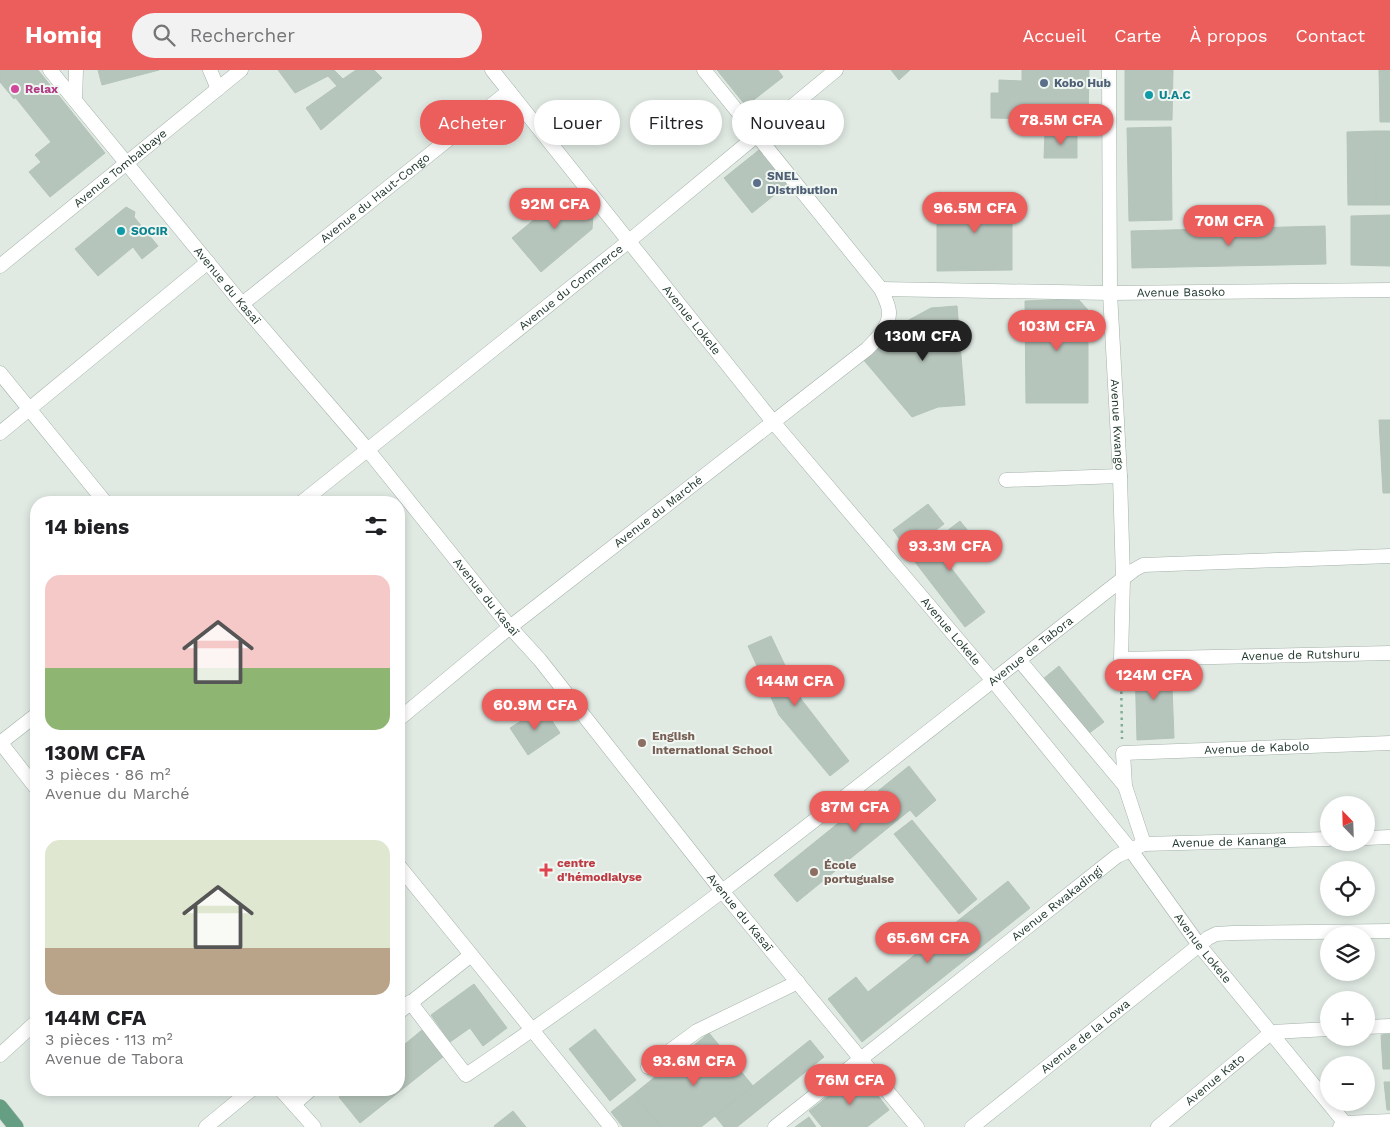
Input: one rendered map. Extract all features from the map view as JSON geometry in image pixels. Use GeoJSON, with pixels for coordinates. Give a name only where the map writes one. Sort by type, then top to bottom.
{"type":"FeatureCollection","features":[{"type":"Feature","properties":{"kind":"main road"},"geometry":{"type":"LineString","coordinates":[[0,1107],[16,1127]]}},
{"type":"Feature","properties":{"kind":"street","name":"Avenue du Kasaï"},"geometry":{"type":"LineString","coordinates":[[50,70],[242,304],[404,496]]}},
{"type":"Feature","properties":{"kind":"street"},"geometry":{"type":"LineString","coordinates":[[75,100],[76,70]]}},
{"type":"Feature","properties":{"kind":"street"},"geometry":{"type":"LineString","coordinates":[[210,70],[218,88]]}},
{"type":"Feature","properties":{"kind":"street","name":"Avenue Tombalbaye"},"geometry":{"type":"LineString","coordinates":[[0,266],[241,70]]}},
{"type":"Feature","properties":{"kind":"street","name":"Avenue Lokele"},"geometry":{"type":"LineString","coordinates":[[492,70],[774,423],[994,682],[1130,850],[1199,944],[1272,1032],[1344,1126]]}},
{"type":"Feature","properties":{"kind":"street"},"geometry":{"type":"LineString","coordinates":[[704,70],[732,106]]}},
{"type":"Feature","properties":{"kind":"street","name":"Avenue du Commerce"},"geometry":{"type":"LineString","coordinates":[[800,100],[836,70]]}},
{"type":"Feature","properties":{"kind":"street","name":"Avenue Kwango"},"geometry":{"type":"LineString","coordinates":[[1109,70],[1110,293],[1120,476],[1123,578],[1121,659]]}},
{"type":"Feature","properties":{"kind":"street","name":"Avenue du Haut-Congo"},"geometry":{"type":"LineString","coordinates":[[242,304],[509,91]]}},
{"type":"Feature","properties":{"kind":"street","name":"Avenue du Commerce"},"geometry":{"type":"LineString","coordinates":[[310,496],[629,241],[745,145]]}},
{"type":"Feature","properties":{"kind":"street"},"geometry":{"type":"LineString","coordinates":[[763,145],[881,289]]}},
{"type":"Feature","properties":{"kind":"street"},"geometry":{"type":"LineString","coordinates":[[0,433],[208,262]]}},
{"type":"Feature","properties":{"kind":"street","name":"Avenue Basoko"},"geometry":{"type":"LineString","coordinates":[[881,289],[1110,293],[1390,290]]}},
{"type":"Feature","properties":{"kind":"street","name":"Avenue du Marché"},"geometry":{"type":"LineString","coordinates":[[405,714],[510,627],[867,349],[880,335],[889,312],[881,289]]}},
{"type":"Feature","properties":{"kind":"street"},"geometry":{"type":"LineString","coordinates":[[0,373],[100,496]]}},
{"type":"Feature","properties":{"kind":"street"},"geometry":{"type":"LineString","coordinates":[[1006,480],[1120,476]]}},
{"type":"Feature","properties":{"kind":"street","name":"Avenue du Kasaï"},"geometry":{"type":"LineString","coordinates":[[405,497],[510,627],[552,674],[722,891],[917,1127]]}},
{"type":"Feature","properties":{"kind":"street","name":"Avenue de Tabora"},"geometry":{"type":"LineString","coordinates":[[410,1002],[466,1075],[531,1031],[722,891],[994,682],[1123,578],[1143,565],[1390,556]]}},
{"type":"Feature","properties":{"kind":"street","name":"Avenue de Rutshuru"},"geometry":{"type":"LineString","coordinates":[[1121,659],[1390,653]]}},
{"type":"Feature","properties":{"kind":"street"},"geometry":{"type":"LineString","coordinates":[[1020,661],[1125,786]]}},
{"type":"Feature","properties":{"kind":"street"},"geometry":{"type":"LineString","coordinates":[[30,720],[0,743],[30,780]]}},
{"type":"Feature","properties":{"kind":"street","name":"Avenue de Kabolo"},"geometry":{"type":"LineString","coordinates":[[1123,753],[1390,743]]}},
{"type":"Feature","properties":{"kind":"street"},"geometry":{"type":"LineString","coordinates":[[1123,753],[1125,786],[1144,844]]}},
{"type":"Feature","properties":{"kind":"street"},"geometry":{"type":"LineString","coordinates":[[1375,838],[1390,837]]}},
{"type":"Feature","properties":{"kind":"street","name":"Avenue de Kananga"},"geometry":{"type":"LineString","coordinates":[[1130,850],[1144,844],[1320,839]]}},
{"type":"Feature","properties":{"kind":"street","name":"Avenue Rwakadingi"},"geometry":{"type":"LineString","coordinates":[[775,1127],[1106,864],[1130,850]]}},
{"type":"Feature","properties":{"kind":"street"},"geometry":{"type":"LineString","coordinates":[[405,874],[531,1031],[611,1127]]}},
{"type":"Feature","properties":{"kind":"street","name":"Avenue de la Lowa"},"geometry":{"type":"LineString","coordinates":[[972,1127],[1199,944],[1216,934],[1390,930]]}},
{"type":"Feature","properties":{"kind":"street"},"geometry":{"type":"LineString","coordinates":[[405,1007],[470,955]]}},
{"type":"Feature","properties":{"kind":"street"},"geometry":{"type":"LineString","coordinates":[[648,1067],[697,1031],[798,982]]}},
{"type":"Feature","properties":{"kind":"street"},"geometry":{"type":"LineString","coordinates":[[1375,1027],[1390,1026]]}},
{"type":"Feature","properties":{"kind":"street"},"geometry":{"type":"LineString","coordinates":[[0,1055],[30,1028]]}},
{"type":"Feature","properties":{"kind":"street"},"geometry":{"type":"LineString","coordinates":[[1272,1032],[1320,1029]]}},
{"type":"Feature","properties":{"kind":"street","name":"Avenue Kato"},"geometry":{"type":"LineString","coordinates":[[1158,1127],[1272,1032]]}},
{"type":"Feature","properties":{"kind":"street"},"geometry":{"type":"LineString","coordinates":[[206,1127],[244,1096]]}},
{"type":"Feature","properties":{"kind":"street"},"geometry":{"type":"LineString","coordinates":[[287,1096],[314,1127]]}},
{"type":"Feature","properties":{"kind":"street"},"geometry":{"type":"LineString","coordinates":[[294,1104],[303,1096]]}},
{"type":"Feature","properties":{"kind":"street"},"geometry":{"type":"LineString","coordinates":[[1344,1126],[1390,1121]]}},
{"type":"Feature","properties":{"kind":"path"},"geometry":{"type":"LineString","coordinates":[[1121,659],[1123,753]]}},
{"type":"Feature","properties":{"kind":"building","name":"Relax"},"geometry":{"type":"Polygon","coordinates":[[[0,70],[38,70],[42,75],[14,99],[0,82],[0,70]]]}},
{"type":"Feature","properties":{"kind":"building"},"geometry":{"type":"Polygon","coordinates":[[[98,70],[159,70],[102,85],[98,70]]]}},
{"type":"Feature","properties":{"kind":"building"},"geometry":{"type":"Polygon","coordinates":[[[278,70],[334,70],[343,79],[356,70],[374,70],[382,78],[321,130],[306,108],[337,86],[328,76],[295,93],[278,70]]]}},
{"type":"Feature","properties":{"kind":"building"},"geometry":{"type":"Polygon","coordinates":[[[717,70],[778,70],[783,77],[754,100],[741,100],[717,70]]]}},
{"type":"Feature","properties":{"kind":"building"},"geometry":{"type":"Polygon","coordinates":[[[891,70],[910,70],[899,80],[891,70]]]}},
{"type":"Feature","properties":{"kind":"building"},"geometry":{"type":"Polygon","coordinates":[[[1022,70],[1089,70],[1088,120],[991,118],[991,93],[999,93],[999,80],[1022,81],[1022,70]]]}},
{"type":"Feature","properties":{"kind":"building","name":"U.A.C"},"geometry":{"type":"Polygon","coordinates":[[[1125,70],[1173,70],[1172,120],[1125,120],[1125,70]]]}},
{"type":"Feature","properties":{"kind":"building"},"geometry":{"type":"Polygon","coordinates":[[[1379,70],[1390,70],[1390,122],[1380,122],[1379,70]]]}},
{"type":"Feature","properties":{"kind":"building"},"geometry":{"type":"Polygon","coordinates":[[[42,75],[105,153],[50,197],[29,172],[41,162],[35,155],[51,142],[15,97],[42,75]]]}},
{"type":"Feature","properties":{"kind":"building"},"geometry":{"type":"Polygon","coordinates":[[[1171,127],[1172,220],[1129,221],[1127,128],[1171,127]]]}},
{"type":"Feature","properties":{"kind":"building"},"geometry":{"type":"Polygon","coordinates":[[[1374,131],[1376,205],[1348,205],[1347,132],[1374,131]]]}},
{"type":"Feature","properties":{"kind":"building"},"geometry":{"type":"Polygon","coordinates":[[[1374,131],[1390,131],[1390,205],[1376,205],[1374,131]]]}},
{"type":"Feature","properties":{"kind":"building"},"geometry":{"type":"Polygon","coordinates":[[[1045,133],[1077,133],[1077,158],[1044,158],[1045,133]]]}},
{"type":"Feature","properties":{"kind":"building"},"geometry":{"type":"Polygon","coordinates":[[[759,150],[788,184],[752,213],[724,178],[759,150]]]}},
{"type":"Feature","properties":{"kind":"building"},"geometry":{"type":"Polygon","coordinates":[[[572,188],[593,215],[592,229],[541,272],[512,238],[572,188]]]}},
{"type":"Feature","properties":{"kind":"building"},"geometry":{"type":"Polygon","coordinates":[[[1012,197],[1012,270],[937,271],[937,198],[1012,197]]]}},
{"type":"Feature","properties":{"kind":"building","name":"SOCIR"},"geometry":{"type":"Polygon","coordinates":[[[126,207],[135,212],[134,217],[158,246],[142,259],[133,247],[98,276],[75,249],[126,207]]]}},
{"type":"Feature","properties":{"kind":"building"},"geometry":{"type":"Polygon","coordinates":[[[1390,215],[1390,266],[1351,265],[1351,216],[1390,215]]]}},
{"type":"Feature","properties":{"kind":"building"},"geometry":{"type":"Polygon","coordinates":[[[1325,226],[1326,264],[1132,268],[1131,231],[1325,226]]]}},
{"type":"Feature","properties":{"kind":"building"},"geometry":{"type":"Polygon","coordinates":[[[1078,299],[1088,310],[1088,403],[1026,403],[1025,301],[1078,299]]]}},
{"type":"Feature","properties":{"kind":"building"},"geometry":{"type":"Polygon","coordinates":[[[957,306],[965,405],[938,407],[912,417],[862,358],[907,321],[931,308],[957,306]]]}},
{"type":"Feature","properties":{"kind":"building"},"geometry":{"type":"Polygon","coordinates":[[[1379,420],[1390,420],[1390,493],[1383,493],[1379,420]]]}},
{"type":"Feature","properties":{"kind":"building"},"geometry":{"type":"Polygon","coordinates":[[[928,504],[944,524],[908,551],[893,530],[928,504]]]}},
{"type":"Feature","properties":{"kind":"building"},"geometry":{"type":"Polygon","coordinates":[[[960,521],[977,542],[948,564],[985,612],[965,627],[912,558],[960,521]]]}},
{"type":"Feature","properties":{"kind":"building"},"geometry":{"type":"Polygon","coordinates":[[[771,636],[801,699],[849,761],[830,776],[779,715],[748,646],[771,636]]]}},
{"type":"Feature","properties":{"kind":"building"},"geometry":{"type":"Polygon","coordinates":[[[1171,662],[1174,738],[1137,740],[1135,664],[1171,662]]]}},
{"type":"Feature","properties":{"kind":"building"},"geometry":{"type":"Polygon","coordinates":[[[1059,666],[1104,722],[1088,734],[1043,679],[1059,666]]]}},
{"type":"Feature","properties":{"kind":"building"},"geometry":{"type":"Polygon","coordinates":[[[543,707],[560,733],[528,755],[510,728],[543,707]]]}},
{"type":"Feature","properties":{"kind":"building"},"geometry":{"type":"Polygon","coordinates":[[[909,766],[936,800],[916,817],[910,810],[797,902],[774,875],[909,766]]]}},
{"type":"Feature","properties":{"kind":"building"},"geometry":{"type":"Polygon","coordinates":[[[912,820],[977,899],[959,914],[894,834],[912,820]]]}},
{"type":"Feature","properties":{"kind":"building"},"geometry":{"type":"Polygon","coordinates":[[[1008,881],[1030,908],[862,1042],[828,999],[856,977],[868,992],[1008,881]]]}},
{"type":"Feature","properties":{"kind":"building"},"geometry":{"type":"Polygon","coordinates":[[[474,984],[507,1028],[483,1046],[470,1028],[450,1042],[431,1015],[474,984]]]}},
{"type":"Feature","properties":{"kind":"building"},"geometry":{"type":"Polygon","coordinates":[[[595,1029],[636,1080],[610,1101],[569,1049],[595,1029]]]}},
{"type":"Feature","properties":{"kind":"building"},"geometry":{"type":"Polygon","coordinates":[[[422,1030],[444,1056],[405,1087],[405,1044],[422,1030]]]}},
{"type":"Feature","properties":{"kind":"building"},"geometry":{"type":"Polygon","coordinates":[[[709,1033],[753,1086],[701,1127],[661,1127],[634,1094],[709,1033]]]}},
{"type":"Feature","properties":{"kind":"building"},"geometry":{"type":"Polygon","coordinates":[[[1390,1034],[1390,1069],[1383,1069],[1381,1035],[1390,1034]]]}},
{"type":"Feature","properties":{"kind":"building"},"geometry":{"type":"Polygon","coordinates":[[[810,1040],[824,1057],[737,1127],[724,1127],[715,1116],[810,1040]]]}},
{"type":"Feature","properties":{"kind":"building"},"geometry":{"type":"Polygon","coordinates":[[[860,1072],[889,1110],[867,1127],[822,1127],[809,1111],[860,1072]]]}},
{"type":"Feature","properties":{"kind":"building"},"geometry":{"type":"Polygon","coordinates":[[[1384,1082],[1390,1082],[1390,1110],[1387,1110],[1384,1082]]]}},
{"type":"Feature","properties":{"kind":"building"},"geometry":{"type":"Polygon","coordinates":[[[634,1094],[661,1127],[623,1127],[611,1112],[634,1094]]]}},
{"type":"Feature","properties":{"kind":"building"},"geometry":{"type":"Polygon","coordinates":[[[340,1096],[394,1096],[360,1123],[339,1097],[340,1096]]]}},
{"type":"Feature","properties":{"kind":"building"},"geometry":{"type":"Polygon","coordinates":[[[513,1111],[526,1127],[494,1126],[513,1111]]]}},
{"type":"Feature","properties":{"kind":"building"},"geometry":{"type":"Polygon","coordinates":[[[809,1117],[816,1127],[795,1127],[809,1117]]]}},
{"type":"Feature","properties":{"kind":"place","name":"Kobo Hub"},"geometry":{"type":"Point","coordinates":[1044,83]}},
{"type":"Feature","properties":{"kind":"place","name":"Relax"},"geometry":{"type":"Point","coordinates":[15,89]}},
{"type":"Feature","properties":{"kind":"place","name":"U.A.C"},"geometry":{"type":"Point","coordinates":[1149,95]}},
{"type":"Feature","properties":{"kind":"place","name":"SNEL Distribution"},"geometry":{"type":"Point","coordinates":[757,183]}},
{"type":"Feature","properties":{"kind":"place","name":"SOCIR"},"geometry":{"type":"Point","coordinates":[121,231]}},
{"type":"Feature","properties":{"kind":"place","name":"English International School"},"geometry":{"type":"Point","coordinates":[642,743]}},
{"type":"Feature","properties":{"kind":"place","name":"centre d'hémodialyse"},"geometry":{"type":"Point","coordinates":[546,870]}},
{"type":"Feature","properties":{"kind":"place","name":"École portuguaise"},"geometry":{"type":"Point","coordinates":[814,872]}}]}
